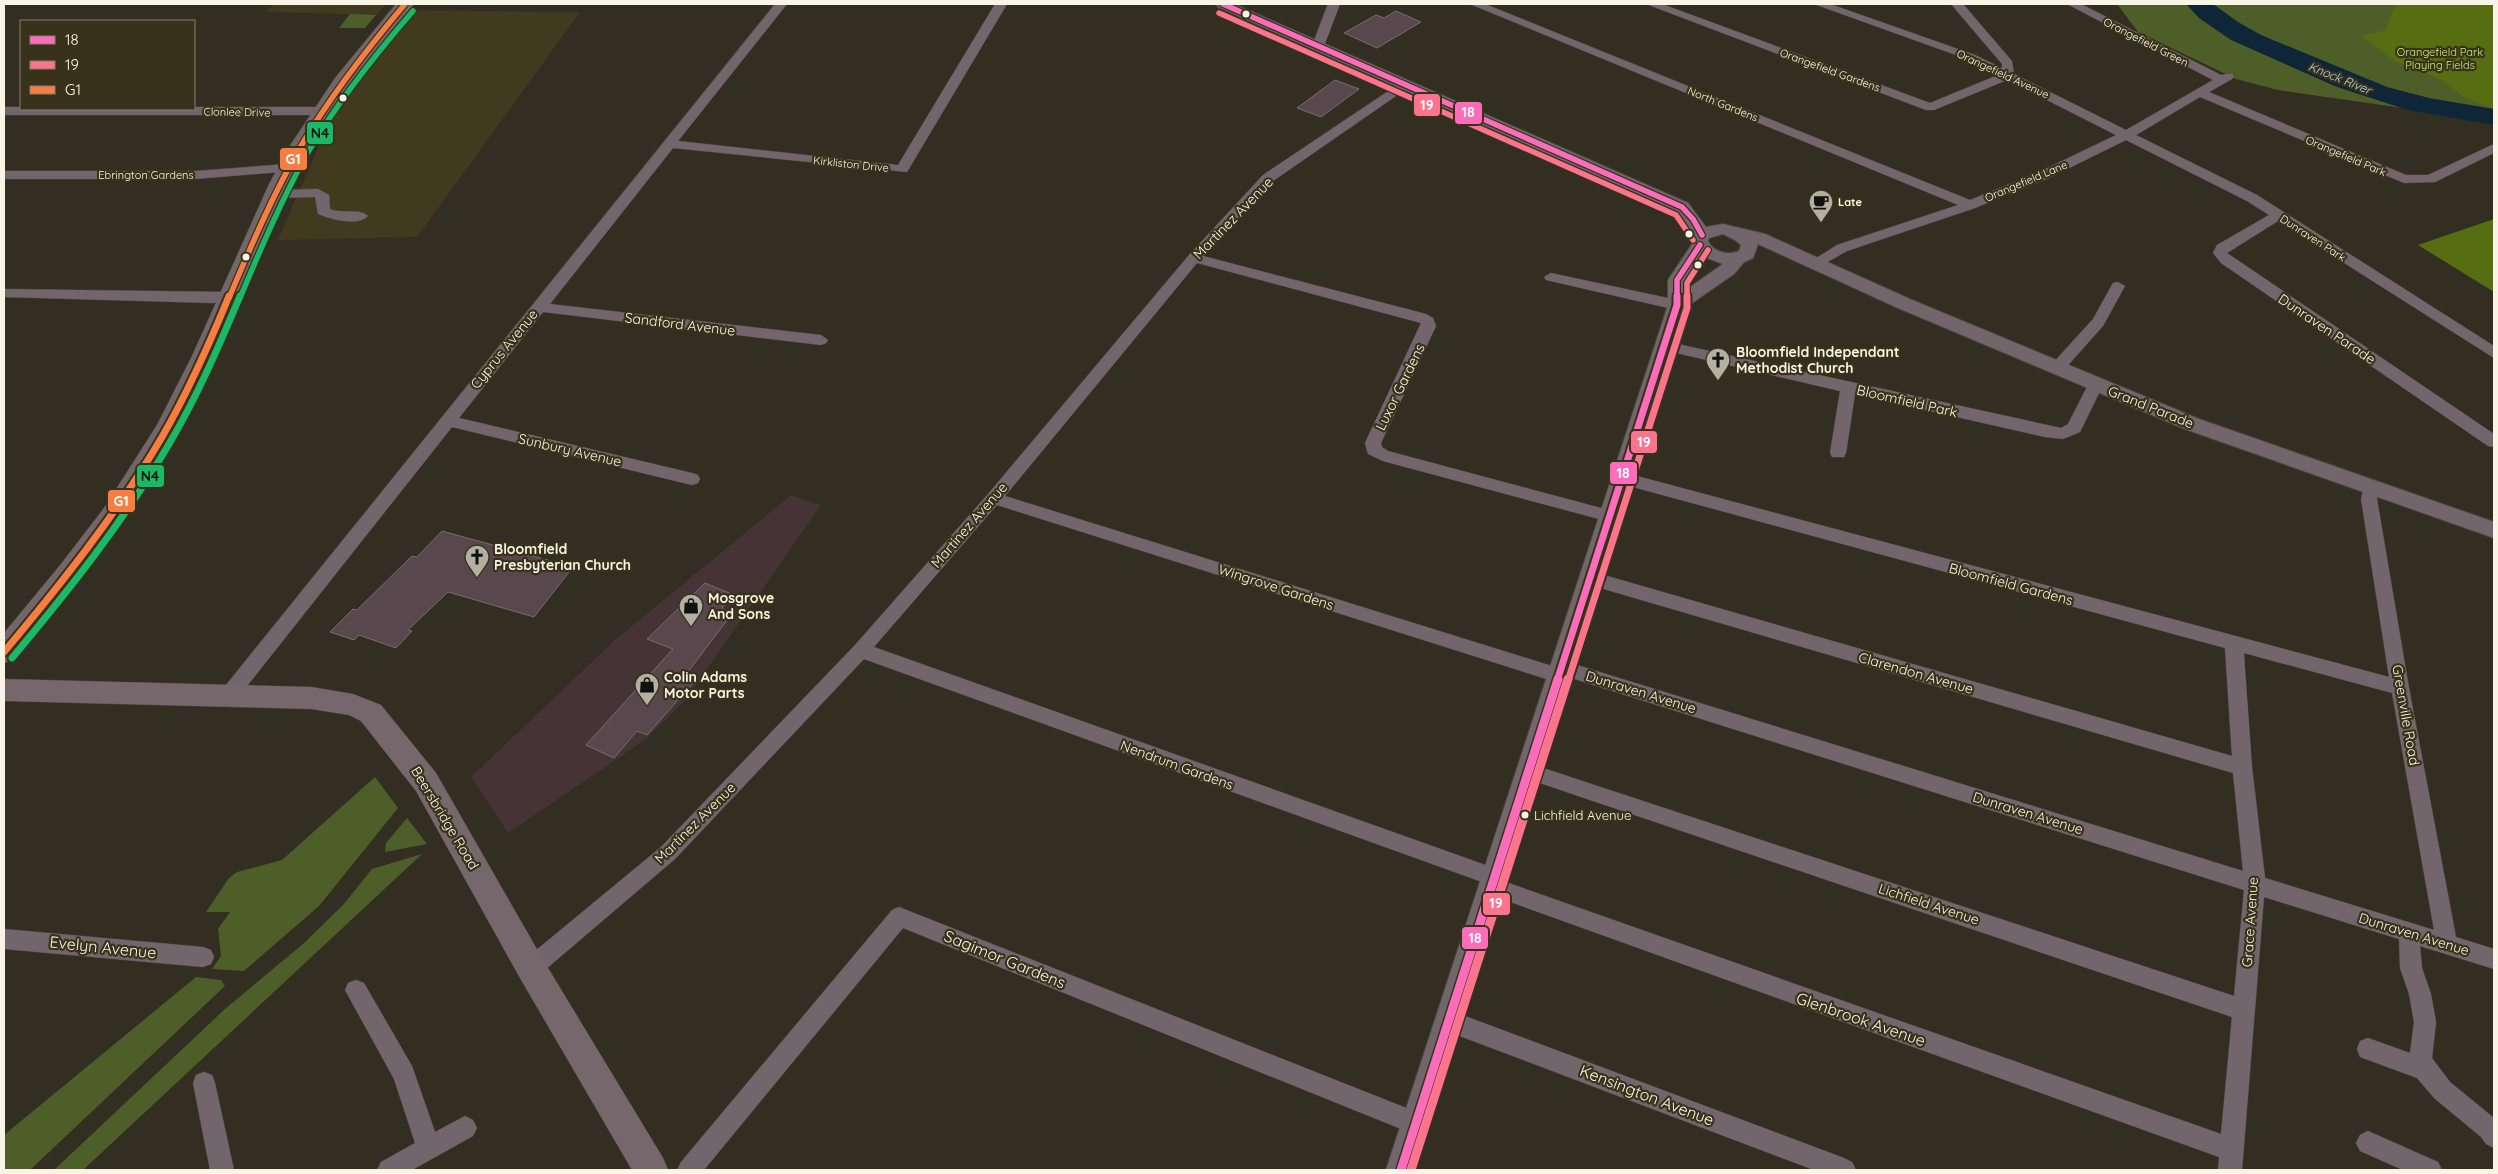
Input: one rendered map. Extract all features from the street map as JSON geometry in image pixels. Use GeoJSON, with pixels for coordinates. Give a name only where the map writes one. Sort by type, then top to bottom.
{"type":"FeatureCollection","features":[{"type":"Feature","properties":{"kind":"main road"},"geometry":{"type":"LineString","coordinates":[[4,652],[60,584],[146,464],[169,426],[288,168],[321,111],[361,56],[405,4]]}},
{"type":"Feature","properties":{"kind":"main road","name":"Beersbridge Road"},"geometry":{"type":"LineString","coordinates":[[4,690],[130,695],[229,695],[333,701],[353,705],[371,713],[426,782],[531,968],[652,1170]]}},
{"type":"Feature","properties":{"kind":"street","name":"Cyprus Avenue"},"geometry":{"type":"LineString","coordinates":[[229,695],[781,4]]}},
{"type":"Feature","properties":{"kind":"street","name":"Kirkliston Drive"},"geometry":{"type":"LineString","coordinates":[[668,144],[902,170],[1001,4]]}},
{"type":"Feature","properties":{"kind":"street"},"geometry":{"type":"LineString","coordinates":[[1224,4],[1682,207],[1706,215],[1736,233],[1750,245],[1750,250],[1728,270],[1677,305],[1551,277]]}},
{"type":"Feature","properties":{"kind":"street"},"geometry":{"type":"LineString","coordinates":[[1318,46],[1334,4]]}},
{"type":"Feature","properties":{"kind":"street","name":"North Gardens"},"geometry":{"type":"LineString","coordinates":[[1476,4],[1970,205]]}},
{"type":"Feature","properties":{"kind":"street","name":"Orangefield Gardens"},"geometry":{"type":"LineString","coordinates":[[1652,4],[1930,107],[2008,75]]}},
{"type":"Feature","properties":{"kind":"street","name":"Orangefield Avenue"},"geometry":{"type":"LineString","coordinates":[[1820,4],[1971,57],[2126,135]]}},
{"type":"Feature","properties":{"kind":"street"},"geometry":{"type":"LineString","coordinates":[[1957,4],[2008,64],[2008,75]]}},
{"type":"Feature","properties":{"kind":"street","name":"Orangefield Green"},"geometry":{"type":"LineString","coordinates":[[2073,4],[2224,77]]}},
{"type":"Feature","properties":{"kind":"street","name":"Orangefield Lane"},"geometry":{"type":"LineString","coordinates":[[1815,265],[1842,248],[1970,205],[2044,175],[2126,135],[2224,77]]}},
{"type":"Feature","properties":{"kind":"street","name":"Martinez Avenue"},"geometry":{"type":"LineString","coordinates":[[531,968],[668,853],[861,650],[994,498],[1194,258],[1268,178],[1405,84]]}},
{"type":"Feature","properties":{"kind":"street","name":"Orangefield Park"},"geometry":{"type":"LineString","coordinates":[[2199,92],[2404,179],[2430,179],[2494,148]]}},
{"type":"Feature","properties":{"kind":"street","name":"Clonlee Drive"},"geometry":{"type":"LineString","coordinates":[[4,111],[321,111]]}},
{"type":"Feature","properties":{"kind":"street","name":"Dunraven Park"},"geometry":{"type":"LineString","coordinates":[[2126,135],[2252,198],[2494,353]]}},
{"type":"Feature","properties":{"kind":"street","name":"Ebrington Gardens"},"geometry":{"type":"LineString","coordinates":[[4,175],[195,175],[288,168]]}},
{"type":"Feature","properties":{"kind":"street"},"geometry":{"type":"LineString","coordinates":[[276,194],[318,193],[322,195],[323,211],[329,215],[361,216]]}},
{"type":"Feature","properties":{"kind":"street"},"geometry":{"type":"LineString","coordinates":[[1682,207],[1694,219],[1701,240]]}},
{"type":"Feature","properties":{"kind":"street","name":"Dunraven Parade"},"geometry":{"type":"LineString","coordinates":[[2278,215],[2222,248],[2220,253],[2226,260],[2494,442]]}},
{"type":"Feature","properties":{"kind":"street"},"geometry":{"type":"LineString","coordinates":[[1401,1170],[1677,305],[1677,280],[1701,240],[1715,230],[1736,233]]}},
{"type":"Feature","properties":{"kind":"street","name":"Grand Parade"},"geometry":{"type":"LineString","coordinates":[[1736,233],[1759,238],[1815,265],[2095,385],[2192,424],[2494,530]]}},
{"type":"Feature","properties":{"kind":"street","name":"Grand Parade"},"geometry":{"type":"LineString","coordinates":[[1701,240],[1716,257],[1815,265]]}},
{"type":"Feature","properties":{"kind":"street","name":"Luxor Gardens"},"geometry":{"type":"LineString","coordinates":[[1194,258],[1421,317],[1428,321],[1429,326],[1373,443],[1374,450],[1383,455],[1610,516]]}},
{"type":"Feature","properties":{"kind":"street"},"geometry":{"type":"LineString","coordinates":[[2057,368],[2070,351],[2095,326],[2108,307],[2118,286]]}},
{"type":"Feature","properties":{"kind":"street"},"geometry":{"type":"LineString","coordinates":[[4,293],[211,298],[230,296]]}},
{"type":"Feature","properties":{"kind":"street","name":"Sandford Avenue"},"geometry":{"type":"LineString","coordinates":[[538,307],[822,340]]}},
{"type":"Feature","properties":{"kind":"street","name":"Bloomfield Park"},"geometry":{"type":"LineString","coordinates":[[1664,346],[2046,432],[2063,434],[2074,428],[2095,385]]}},
{"type":"Feature","properties":{"kind":"street"},"geometry":{"type":"LineString","coordinates":[[1838,454],[1848,388]]}},
{"type":"Feature","properties":{"kind":"street","name":"Sunbury Avenue"},"geometry":{"type":"LineString","coordinates":[[447,421],[692,479]]}},
{"type":"Feature","properties":{"kind":"street","name":"Bloomfield Gardens"},"geometry":{"type":"LineString","coordinates":[[1622,478],[2400,688]]}},
{"type":"Feature","properties":{"kind":"street","name":"Greenville Road"},"geometry":{"type":"LineString","coordinates":[[2371,486],[2369,499],[2400,688],[2447,944]]}},
{"type":"Feature","properties":{"kind":"street","name":"Wingrove Gardens"},"geometry":{"type":"LineString","coordinates":[[994,498],[1560,671]]}},
{"type":"Feature","properties":{"kind":"street","name":"Clarendon Avenue"},"geometry":{"type":"LineString","coordinates":[[1590,578],[2242,767]]}},
{"type":"Feature","properties":{"kind":"street","name":"Grace Avenue"},"geometry":{"type":"LineString","coordinates":[[2231,1160],[2254,884],[2242,767],[2234,644]]}},
{"type":"Feature","properties":{"kind":"street","name":"Nendrum Gardens"},"geometry":{"type":"LineString","coordinates":[[861,650],[1493,881]]}},
{"type":"Feature","properties":{"kind":"street","name":"Dunraven Avenue"},"geometry":{"type":"LineString","coordinates":[[1560,671],[2494,959]]}},
{"type":"Feature","properties":{"kind":"street","name":"Lichfield Avenue"},"geometry":{"type":"LineString","coordinates":[[1528,771],[2243,1010]]}},
{"type":"Feature","properties":{"kind":"street","name":"Glenbrook Avenue"},"geometry":{"type":"LineString","coordinates":[[1493,881],[2231,1160]]}},
{"type":"Feature","properties":{"kind":"street","name":"Sagimor Gardens"},"geometry":{"type":"LineString","coordinates":[[689,1170],[899,917],[1416,1123]]}},
{"type":"Feature","properties":{"kind":"street"},"geometry":{"type":"LineString","coordinates":[[2409,932],[2411,968],[2420,994],[2425,1022],[2420,1058],[2432,1081],[2489,1129],[2494,1136]]}},
{"type":"Feature","properties":{"kind":"street","name":"Evelyn Avenue"},"geometry":{"type":"LineString","coordinates":[[4,939],[203,957]]}},
{"type":"Feature","properties":{"kind":"street"},"geometry":{"type":"LineString","coordinates":[[356,990],[404,1074],[428,1148]]}},
{"type":"Feature","properties":{"kind":"street","name":"Kensington Avenue"},"geometry":{"type":"LineString","coordinates":[[1449,1021],[1844,1170]]}},
{"type":"Feature","properties":{"kind":"street"},"geometry":{"type":"LineString","coordinates":[[2368,1049],[2425,1070]]}},
{"type":"Feature","properties":{"kind":"street"},"geometry":{"type":"LineString","coordinates":[[204,1084],[222,1170]]}},
{"type":"Feature","properties":{"kind":"street"},"geometry":{"type":"LineString","coordinates":[[389,1170],[465,1128]]}},
{"type":"Feature","properties":{"kind":"street"},"geometry":{"type":"LineString","coordinates":[[2368,1143],[2430,1170]]}},
{"type":"Feature","properties":{"kind":"shaded area"},"geometry":{"type":"Polygon","coordinates":[[[274,4],[386,4],[376,15],[265,12],[274,4]]]}},
{"type":"Feature","properties":{"kind":"shaded area"},"geometry":{"type":"Polygon","coordinates":[[[413,10],[580,12],[417,237],[278,240],[334,111],[413,10]]]}},
{"type":"Feature","properties":{"kind":"shaded area"},"geometry":{"type":"Polygon","coordinates":[[[791,495],[821,505],[687,698],[645,740],[508,833],[471,777],[615,640],[791,495]]]}},
{"type":"Feature","properties":{"kind":"green space","name":"Orangefield Park Playing Fields"},"geometry":{"type":"Polygon","coordinates":[[[2117,4],[2494,4],[2494,121],[2278,90],[2236,79],[2138,32],[2117,4]]]}},
{"type":"Feature","properties":{"kind":"green space"},"geometry":{"type":"Polygon","coordinates":[[[2494,4],[2494,109],[2464,97],[2442,80],[2395,61],[2362,36],[2386,30],[2390,17],[2397,5],[2494,4]]]}},
{"type":"Feature","properties":{"kind":"green space"},"geometry":{"type":"Polygon","coordinates":[[[350,14],[376,15],[365,28],[339,28],[350,14]]]}},
{"type":"Feature","properties":{"kind":"green space"},"geometry":{"type":"Polygon","coordinates":[[[2494,219],[2494,292],[2418,245],[2494,219]]]}},
{"type":"Feature","properties":{"kind":"green space"},"geometry":{"type":"Polygon","coordinates":[[[375,777],[398,808],[319,906],[244,971],[212,969],[221,956],[218,929],[230,912],[206,912],[229,878],[237,872],[282,860],[375,777]]]}},
{"type":"Feature","properties":{"kind":"green space"},"geometry":{"type":"Polygon","coordinates":[[[407,818],[427,844],[385,852],[386,843],[407,818]]]}},
{"type":"Feature","properties":{"kind":"green space"},"geometry":{"type":"Polygon","coordinates":[[[422,854],[83,1170],[54,1170],[225,1009],[304,943],[343,905],[372,869],[422,854]]]}},
{"type":"Feature","properties":{"kind":"green space"},"geometry":{"type":"Polygon","coordinates":[[[196,977],[221,980],[225,986],[30,1170],[4,1170],[4,1135],[196,977]]]}},
{"type":"Feature","properties":{"kind":"building"},"geometry":{"type":"Polygon","coordinates":[[[1396,11],[1421,22],[1377,48],[1344,33],[1376,15],[1384,18],[1396,11]]]}},
{"type":"Feature","properties":{"kind":"building"},"geometry":{"type":"Polygon","coordinates":[[[1335,80],[1359,89],[1321,117],[1297,108],[1335,80]]]}},
{"type":"Feature","properties":{"kind":"building","name":"Bloomfield Presbyterian Church"},"geometry":{"type":"Polygon","coordinates":[[[442,531],[573,567],[534,617],[448,592],[408,630],[412,631],[396,648],[359,635],[354,640],[330,632],[353,609],[357,610],[412,556],[417,557],[442,531]]]}},
{"type":"Feature","properties":{"kind":"building"},"geometry":{"type":"Polygon","coordinates":[[[705,583],[734,595],[722,608],[731,615],[684,677],[694,682],[647,735],[637,731],[614,758],[586,745],[673,649],[647,639],[705,583]]]}},
{"type":"Feature","properties":{"kind":"waterway","name":"Knock River"},"geometry":{"type":"LineString","coordinates":[[2199,4],[2218,21],[2263,46],[2362,88],[2392,98],[2440,109],[2494,117]]}},
{"type":"Feature","properties":{"kind":"transit line","name":"G1"},"geometry":{"type":"LineString","coordinates":[[4,652],[99,533],[142,471],[195,375],[260,225],[301,145],[342,83],[405,4]]}},
{"type":"Feature","properties":{"kind":"transit line","name":"18"},"geometry":{"type":"LineString","coordinates":[[1223,4],[1682,207],[1693,219],[1702,235]]}},
{"type":"Feature","properties":{"kind":"transit line","name":"N4"},"geometry":{"type":"LineString","coordinates":[[12,658],[85,569],[151,475],[189,408],[217,350],[268,231],[309,151],[350,89],[413,11]]}},
{"type":"Feature","properties":{"kind":"transit line","name":"19"},"geometry":{"type":"LineString","coordinates":[[1219,13],[1676,215],[1693,240]]}},
{"type":"Feature","properties":{"kind":"transit line","name":"18"},"geometry":{"type":"LineString","coordinates":[[1401,1170],[1677,305],[1677,280],[1700,245]]}},
{"type":"Feature","properties":{"kind":"transit line","name":"19"},"geometry":{"type":"LineString","coordinates":[[1411,1170],[1687,308],[1687,283],[1708,250]]}},
{"type":"Feature","properties":{"kind":"place","name":"Late"},"geometry":{"type":"Point","coordinates":[1821,223]}},
{"type":"Feature","properties":{"kind":"place","name":"Bloomfield Independant Methodist Church"},"geometry":{"type":"Point","coordinates":[1718,381]}},
{"type":"Feature","properties":{"kind":"place","name":"Bloomfield Presbyterian Church"},"geometry":{"type":"Point","coordinates":[477,578]}},
{"type":"Feature","properties":{"kind":"place","name":"Mosgrove And Sons"},"geometry":{"type":"Point","coordinates":[691,627]}},
{"type":"Feature","properties":{"kind":"place","name":"Colin Adams Motor Parts"},"geometry":{"type":"Point","coordinates":[647,706]}},
{"type":"Feature","properties":{"kind":"place","name":"Lichfield Avenue"},"geometry":{"type":"Point","coordinates":[1525,815]}}]}
